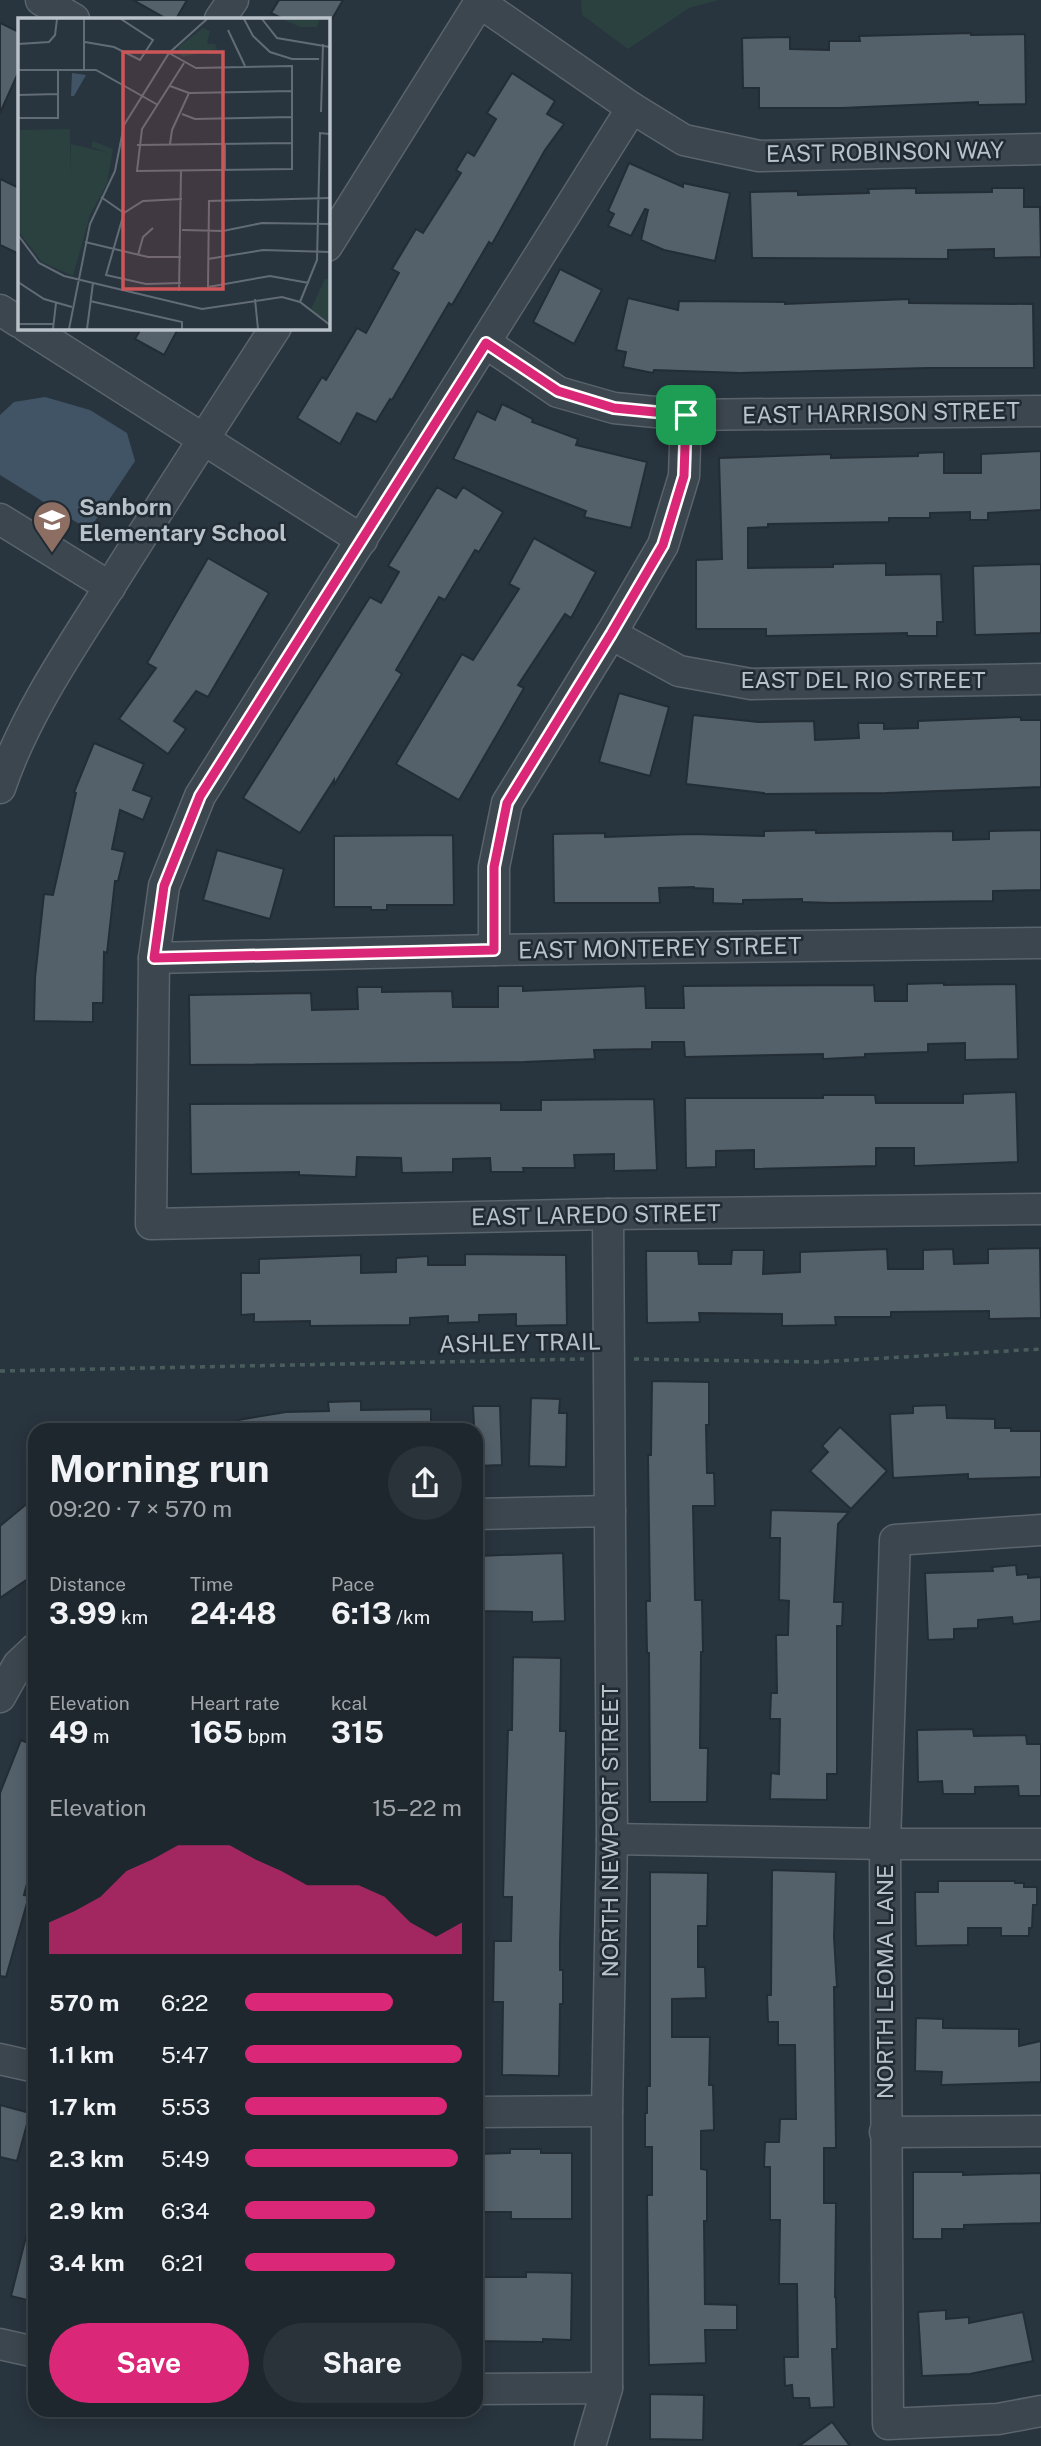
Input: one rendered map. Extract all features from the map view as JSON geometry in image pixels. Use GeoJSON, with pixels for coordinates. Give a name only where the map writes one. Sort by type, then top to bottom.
{"type":"FeatureCollection","features":[{"type":"Feature","properties":{"kind":"street"},"geometry":{"type":"LineString","coordinates":[[41,0],[72,18]]}},
{"type":"Feature","properties":{"kind":"street"},"geometry":{"type":"LineString","coordinates":[[221,18],[233,0]]}},
{"type":"Feature","properties":{"kind":"street"},"geometry":{"type":"LineString","coordinates":[[329,243],[480,1]]}},
{"type":"Feature","properties":{"kind":"street","name":"EAST ROBINSON WAY"},"geometry":{"type":"LineString","coordinates":[[480,1],[632,108],[684,140],[759,156],[1041,149]]}},
{"type":"Feature","properties":{"kind":"street"},"geometry":{"type":"LineString","coordinates":[[154,958],[164,886],[200,796],[632,108]]}},
{"type":"Feature","properties":{"kind":"street"},"geometry":{"type":"LineString","coordinates":[[0,310],[18,322]]}},
{"type":"Feature","properties":{"kind":"street"},"geometry":{"type":"LineString","coordinates":[[30,329],[362,540]]}},
{"type":"Feature","properties":{"kind":"street"},"geometry":{"type":"LineString","coordinates":[[0,788],[35,709],[275,329]]}},
{"type":"Feature","properties":{"kind":"street","name":"EAST HARRISON STREET"},"geometry":{"type":"LineString","coordinates":[[486,343],[558,391],[614,408],[686,415],[1041,411]]}},
{"type":"Feature","properties":{"kind":"street"},"geometry":{"type":"LineString","coordinates":[[494,950],[494,867],[507,803],[663,545],[684,476],[686,415]]}},
{"type":"Feature","properties":{"kind":"street"},"geometry":{"type":"LineString","coordinates":[[0,519],[110,587]]}},
{"type":"Feature","properties":{"kind":"street","name":"EAST DEL RIO STREET"},"geometry":{"type":"LineString","coordinates":[[611,634],[679,671],[751,684],[1041,679]]}},
{"type":"Feature","properties":{"kind":"street","name":"EAST MONTEREY STREET"},"geometry":{"type":"LineString","coordinates":[[154,958],[494,950],[1041,943]]}},
{"type":"Feature","properties":{"kind":"street","name":"EAST LAREDO STREET"},"geometry":{"type":"LineString","coordinates":[[154,958],[151,1224],[608,1214],[1041,1209]]}},
{"type":"Feature","properties":{"kind":"street","name":"NORTH NEWPORT STREET"},"geometry":{"type":"LineString","coordinates":[[590,2446],[607,2388],[607,2111],[612,1839],[608,1214]]}},
{"type":"Feature","properties":{"kind":"street"},"geometry":{"type":"LineString","coordinates":[[483,1514],[610,1511]]}},
{"type":"Feature","properties":{"kind":"street","name":"NORTH LEOMA LANE"},"geometry":{"type":"LineString","coordinates":[[1041,1530],[895,1540],[885,1844],[888,2424],[998,2418],[1041,2411]]}},
{"type":"Feature","properties":{"kind":"street"},"geometry":{"type":"LineString","coordinates":[[0,1696],[18,1655]]}},
{"type":"Feature","properties":{"kind":"street"},"geometry":{"type":"LineString","coordinates":[[612,1839],[1041,1844]]}},
{"type":"Feature","properties":{"kind":"street"},"geometry":{"type":"LineString","coordinates":[[0,2059],[28,2065]]}},
{"type":"Feature","properties":{"kind":"street"},"geometry":{"type":"LineString","coordinates":[[483,2112],[607,2111]]}},
{"type":"Feature","properties":{"kind":"street"},"geometry":{"type":"LineString","coordinates":[[885,2132],[1041,2131]]}},
{"type":"Feature","properties":{"kind":"street"},"geometry":{"type":"LineString","coordinates":[[0,2344],[28,2350]]}},
{"type":"Feature","properties":{"kind":"street"},"geometry":{"type":"LineString","coordinates":[[483,2389],[607,2388]]}},
{"type":"Feature","properties":{"kind":"path","name":"ASHLEY TRAIL"},"geometry":{"type":"LineString","coordinates":[[0,1371],[609,1358],[818,1362],[1041,1349]]}},
{"type":"Feature","properties":{"kind":"green space"},"geometry":{"type":"Polygon","coordinates":[[[581,0],[719,0],[689,8],[628,49],[582,15],[581,0]]]}},
{"type":"Feature","properties":{"kind":"water"},"geometry":{"type":"Polygon","coordinates":[[[45,397],[90,410],[127,433],[135,461],[89,530],[0,475],[0,415],[14,402],[45,397]]]}},
{"type":"Feature","properties":{"kind":"building"},"geometry":{"type":"Polygon","coordinates":[[[133,0],[187,0],[177,18],[165,18],[133,0]]]}},
{"type":"Feature","properties":{"kind":"building"},"geometry":{"type":"Polygon","coordinates":[[[279,0],[343,0],[332,19],[281,18],[271,13],[279,0]]]}},
{"type":"Feature","properties":{"kind":"building"},"geometry":{"type":"Polygon","coordinates":[[[0,23],[18,32],[18,73],[0,113],[0,23]]]}},
{"type":"Feature","properties":{"kind":"building"},"geometry":{"type":"Polygon","coordinates":[[[1025,34],[1026,104],[978,105],[978,102],[842,108],[759,108],[759,88],[743,88],[742,38],[790,37],[790,49],[829,50],[829,41],[860,41],[859,36],[1025,34]]]}},
{"type":"Feature","properties":{"kind":"building"},"geometry":{"type":"Polygon","coordinates":[[[512,73],[555,101],[547,114],[564,124],[545,150],[492,244],[489,242],[452,305],[449,303],[392,400],[390,399],[376,422],[357,413],[340,444],[297,418],[322,377],[326,380],[357,328],[366,333],[399,273],[392,269],[416,229],[423,233],[461,173],[456,170],[467,152],[474,156],[496,119],[487,113],[512,73]]]}},
{"type":"Feature","properties":{"kind":"building"},"geometry":{"type":"Polygon","coordinates":[[[629,163],[683,187],[683,183],[730,193],[715,261],[664,250],[641,240],[648,210],[645,209],[631,236],[608,226],[614,214],[608,211],[629,163]]]}},
{"type":"Feature","properties":{"kind":"building"},"geometry":{"type":"Polygon","coordinates":[[[0,179],[18,188],[18,254],[0,245],[0,179]]]}},
{"type":"Feature","properties":{"kind":"building"},"geometry":{"type":"Polygon","coordinates":[[[916,188],[916,193],[992,192],[992,188],[1024,188],[1024,207],[1040,207],[1041,257],[994,258],[994,249],[948,250],[948,259],[752,258],[750,192],[798,191],[798,195],[869,193],[868,189],[916,188]]]}},
{"type":"Feature","properties":{"kind":"building"},"geometry":{"type":"Polygon","coordinates":[[[560,269],[602,290],[574,344],[533,322],[560,269]]]}},
{"type":"Feature","properties":{"kind":"building"},"geometry":{"type":"Polygon","coordinates":[[[628,298],[678,310],[679,301],[785,304],[909,299],[909,303],[1033,304],[1034,368],[740,373],[654,370],[653,373],[623,367],[626,352],[616,350],[628,298]]]}},
{"type":"Feature","properties":{"kind":"building"},"geometry":{"type":"Polygon","coordinates":[[[141,329],[178,329],[164,355],[135,339],[141,329]]]}},
{"type":"Feature","properties":{"kind":"building"},"geometry":{"type":"Polygon","coordinates":[[[502,404],[533,419],[532,422],[578,439],[576,445],[647,462],[631,528],[584,517],[586,511],[453,459],[477,411],[495,420],[502,404]]]}},
{"type":"Feature","properties":{"kind":"building"},"geometry":{"type":"Polygon","coordinates":[[[1041,451],[1041,510],[988,513],[988,520],[970,520],[970,512],[930,513],[930,518],[889,518],[889,522],[768,524],[768,527],[748,528],[748,568],[886,563],[886,575],[941,574],[943,622],[937,622],[937,636],[907,636],[907,633],[766,636],[766,629],[696,629],[696,560],[722,559],[719,458],[831,454],[831,458],[918,456],[918,453],[944,452],[944,473],[981,473],[981,454],[1041,451]]]}},
{"type":"Feature","properties":{"kind":"building"},"geometry":{"type":"Polygon","coordinates":[[[437,487],[456,498],[463,487],[503,512],[479,552],[475,550],[445,600],[439,597],[396,670],[402,674],[334,785],[334,780],[300,833],[243,798],[370,597],[381,603],[399,572],[388,566],[437,487]]]}},
{"type":"Feature","properties":{"kind":"building"},"geometry":{"type":"Polygon","coordinates":[[[534,538],[596,572],[571,618],[565,614],[518,685],[524,688],[459,800],[396,764],[462,654],[473,660],[519,589],[509,584],[534,538]]]}},
{"type":"Feature","properties":{"kind":"building"},"geometry":{"type":"Polygon","coordinates":[[[208,558],[269,593],[208,697],[196,691],[174,721],[186,729],[168,754],[119,719],[156,668],[147,663],[208,558]]]}},
{"type":"Feature","properties":{"kind":"building"},"geometry":{"type":"Polygon","coordinates":[[[1041,564],[1041,633],[975,635],[973,566],[1041,564]]]}},
{"type":"Feature","properties":{"kind":"building"},"geometry":{"type":"Polygon","coordinates":[[[619,693],[669,707],[650,776],[599,762],[619,693]]]}},
{"type":"Feature","properties":{"kind":"building"},"geometry":{"type":"Polygon","coordinates":[[[693,715],[758,722],[814,721],[815,740],[859,738],[858,723],[884,723],[884,729],[918,728],[918,721],[1021,717],[1021,720],[1041,720],[1041,787],[764,794],[686,784],[693,715]]]}},
{"type":"Feature","properties":{"kind":"building"},"geometry":{"type":"Polygon","coordinates":[[[94,743],[144,764],[133,790],[152,797],[143,820],[120,810],[112,849],[125,852],[118,881],[115,881],[107,953],[104,952],[103,1003],[93,1003],[93,1022],[34,1021],[35,978],[44,894],[53,895],[76,793],[74,792],[94,743]]]}},
{"type":"Feature","properties":{"kind":"building"},"geometry":{"type":"Polygon","coordinates":[[[816,830],[816,833],[953,831],[953,840],[989,839],[989,831],[1041,830],[1041,890],[993,891],[993,901],[831,903],[802,902],[802,899],[743,900],[743,904],[713,903],[713,889],[694,887],[659,888],[660,903],[554,903],[553,834],[605,833],[605,837],[691,834],[764,836],[764,831],[816,830]]]}},
{"type":"Feature","properties":{"kind":"building"},"geometry":{"type":"Polygon","coordinates":[[[453,835],[454,905],[387,905],[387,910],[334,907],[334,836],[453,835]]]}},
{"type":"Feature","properties":{"kind":"building"},"geometry":{"type":"Polygon","coordinates":[[[217,850],[284,869],[270,919],[203,900],[217,850]]]}},
{"type":"Feature","properties":{"kind":"building"},"geometry":{"type":"Polygon","coordinates":[[[907,984],[1016,984],[1018,1059],[965,1060],[965,1043],[928,1044],[928,1052],[865,1054],[865,1057],[823,1059],[823,1054],[685,1057],[684,1042],[652,1042],[652,1049],[594,1050],[595,1059],[190,1065],[189,995],[311,993],[312,1010],[358,1009],[357,987],[382,987],[382,992],[452,991],[453,1007],[498,1007],[498,986],[523,986],[523,991],[645,986],[646,1008],[684,1008],[683,986],[874,985],[875,1001],[907,1001],[907,984]]]}},
{"type":"Feature","properties":{"kind":"building"},"geometry":{"type":"Polygon","coordinates":[[[1016,1092],[1018,1162],[914,1166],[914,1148],[876,1148],[876,1166],[754,1169],[754,1150],[716,1151],[716,1167],[686,1168],[685,1098],[823,1098],[823,1095],[875,1095],[876,1103],[963,1103],[963,1094],[1016,1092]]]}},
{"type":"Feature","properties":{"kind":"building"},"geometry":{"type":"Polygon","coordinates":[[[654,1099],[657,1170],[614,1171],[614,1154],[574,1155],[575,1168],[523,1168],[524,1172],[491,1172],[490,1158],[453,1159],[453,1172],[402,1173],[401,1158],[357,1157],[356,1177],[299,1175],[299,1172],[191,1174],[190,1104],[501,1103],[501,1110],[541,1110],[541,1100],[654,1099]]]}},
{"type":"Feature","properties":{"kind":"building"},"geometry":{"type":"Polygon","coordinates":[[[1040,1248],[1041,1318],[989,1319],[989,1311],[891,1312],[891,1317],[835,1317],[836,1325],[782,1326],[782,1314],[699,1313],[700,1322],[647,1323],[646,1251],[698,1251],[699,1264],[731,1264],[732,1250],[764,1250],[763,1274],[800,1272],[800,1252],[887,1249],[888,1269],[923,1269],[923,1250],[953,1249],[954,1264],[988,1263],[988,1249],[1040,1248]]]}},
{"type":"Feature","properties":{"kind":"building"},"geometry":{"type":"Polygon","coordinates":[[[465,1254],[566,1255],[567,1325],[516,1326],[516,1314],[479,1315],[479,1322],[448,1323],[448,1316],[410,1318],[410,1325],[310,1326],[310,1321],[254,1322],[254,1314],[241,1315],[241,1273],[259,1273],[259,1259],[361,1255],[361,1273],[396,1272],[396,1258],[428,1256],[428,1265],[465,1265],[465,1254]]]}},
{"type":"Feature","properties":{"kind":"building"},"geometry":{"type":"Polygon","coordinates":[[[652,1381],[709,1382],[707,1473],[714,1473],[715,1506],[693,1506],[695,1600],[702,1600],[700,1748],[708,1748],[707,1802],[650,1802],[646,1601],[650,1601],[648,1455],[651,1455],[652,1381]]]}},
{"type":"Feature","properties":{"kind":"building"},"geometry":{"type":"Polygon","coordinates":[[[531,1398],[560,1399],[559,1413],[567,1413],[566,1467],[529,1466],[531,1398]]]}},
{"type":"Feature","properties":{"kind":"building"},"geometry":{"type":"Polygon","coordinates":[[[361,1401],[361,1410],[431,1409],[431,1423],[238,1423],[238,1420],[286,1412],[329,1411],[328,1402],[361,1401]]]}},
{"type":"Feature","properties":{"kind":"building"},"geometry":{"type":"Polygon","coordinates":[[[946,1405],[947,1418],[995,1419],[995,1428],[1041,1431],[1041,1477],[968,1479],[968,1474],[893,1478],[890,1414],[913,1413],[913,1406],[946,1405]]]}},
{"type":"Feature","properties":{"kind":"building"},"geometry":{"type":"Polygon","coordinates":[[[473,1406],[500,1406],[502,1465],[483,1466],[483,1423],[474,1423],[473,1406]]]}},
{"type":"Feature","properties":{"kind":"building"},"geometry":{"type":"Polygon","coordinates":[[[840,1427],[887,1471],[851,1509],[810,1471],[828,1452],[822,1446],[840,1427]]]}},
{"type":"Feature","properties":{"kind":"building"},"geometry":{"type":"Polygon","coordinates":[[[28,1503],[28,1579],[0,1598],[0,1526],[28,1503]]]}},
{"type":"Feature","properties":{"kind":"building"},"geometry":{"type":"Polygon","coordinates":[[[771,1510],[849,1512],[838,1524],[834,1602],[843,1602],[842,1626],[837,1626],[837,1774],[827,1774],[827,1800],[770,1799],[771,1773],[779,1774],[780,1719],[770,1719],[771,1693],[777,1693],[776,1635],[788,1635],[789,1601],[779,1600],[780,1538],[770,1538],[771,1510]]]}},
{"type":"Feature","properties":{"kind":"building"},"geometry":{"type":"Polygon","coordinates":[[[563,1553],[565,1621],[532,1622],[532,1612],[483,1611],[483,1556],[563,1553]]]}},
{"type":"Feature","properties":{"kind":"building"},"geometry":{"type":"Polygon","coordinates":[[[1016,1565],[1017,1575],[1041,1577],[1041,1621],[1013,1624],[1012,1617],[978,1620],[978,1628],[954,1629],[954,1639],[928,1640],[925,1573],[993,1571],[992,1567],[1016,1565]]]}},
{"type":"Feature","properties":{"kind":"building"},"geometry":{"type":"Polygon","coordinates":[[[513,1657],[561,1658],[560,1731],[566,1731],[560,1942],[563,2004],[560,2004],[559,2076],[502,2075],[503,2002],[493,2002],[494,1941],[511,1941],[512,1897],[503,1897],[513,1657]]]}},
{"type":"Feature","properties":{"kind":"building"},"geometry":{"type":"Polygon","coordinates":[[[973,1729],[974,1736],[1026,1735],[1027,1744],[1041,1744],[1041,1796],[1019,1796],[1018,1786],[975,1787],[975,1794],[943,1794],[942,1781],[918,1782],[917,1730],[973,1729]]]}},
{"type":"Feature","properties":{"kind":"building"},"geometry":{"type":"Polygon","coordinates":[[[21,1740],[28,1743],[28,1880],[24,1895],[28,1896],[28,1900],[6,1977],[0,1976],[0,1793],[21,1740]]]}},
{"type":"Feature","properties":{"kind":"building"},"geometry":{"type":"Polygon","coordinates":[[[772,1870],[836,1872],[836,2148],[824,2148],[824,2203],[836,2203],[837,2349],[832,2349],[834,2407],[810,2408],[809,2398],[793,2398],[792,2385],[785,2386],[784,2357],[798,2357],[797,2284],[779,2284],[780,2220],[770,2220],[770,2167],[764,2167],[765,2142],[779,2142],[780,2119],[796,2119],[795,2045],[778,2045],[778,2022],[768,2022],[767,1995],[771,1995],[772,1870]]]}},
{"type":"Feature","properties":{"kind":"building"},"geometry":{"type":"Polygon","coordinates":[[[650,1872],[708,1873],[707,1926],[698,1926],[698,1967],[705,1967],[706,1998],[672,1999],[672,2037],[710,2037],[709,2085],[713,2085],[714,2130],[701,2131],[701,2169],[707,2170],[707,2221],[704,2221],[705,2304],[737,2305],[737,2330],[705,2330],[706,2363],[649,2365],[647,2195],[652,2195],[652,2147],[645,2147],[645,2113],[647,2086],[650,2086],[650,1872]]]}},
{"type":"Feature","properties":{"kind":"building"},"geometry":{"type":"Polygon","coordinates":[[[938,1881],[1015,1881],[1024,1883],[1024,1887],[1037,1887],[1037,1905],[1033,1905],[1029,1936],[1001,1936],[1001,1928],[968,1928],[968,1945],[916,1946],[915,1892],[938,1892],[938,1881]]]}},
{"type":"Feature","properties":{"kind":"building"},"geometry":{"type":"Polygon","coordinates":[[[916,2018],[943,2019],[943,2028],[1019,2029],[1019,2046],[1041,2041],[1041,2082],[941,2085],[942,2072],[915,2071],[916,2018]]]}},
{"type":"Feature","properties":{"kind":"building"},"geometry":{"type":"Polygon","coordinates":[[[0,2105],[28,2112],[17,2161],[0,2157],[0,2105]]]}},
{"type":"Feature","properties":{"kind":"building"},"geometry":{"type":"Polygon","coordinates":[[[510,2149],[541,2149],[541,2153],[572,2153],[572,2219],[511,2219],[511,2212],[483,2212],[483,2154],[510,2153],[510,2149]]]}},
{"type":"Feature","properties":{"kind":"building"},"geometry":{"type":"Polygon","coordinates":[[[913,2172],[963,2172],[963,2175],[1041,2173],[1041,2223],[964,2225],[964,2229],[942,2229],[942,2239],[913,2239],[913,2172]]]}},
{"type":"Feature","properties":{"kind":"building"},"geometry":{"type":"Polygon","coordinates":[[[28,2229],[28,2300],[11,2296],[28,2229]]]}},
{"type":"Feature","properties":{"kind":"building"},"geometry":{"type":"Polygon","coordinates":[[[526,2272],[572,2273],[571,2340],[483,2341],[483,2277],[526,2277],[526,2272]]]}},
{"type":"Feature","properties":{"kind":"building"},"geometry":{"type":"Polygon","coordinates":[[[946,2310],[946,2319],[969,2317],[969,2323],[1023,2312],[1033,2361],[970,2374],[922,2376],[918,2312],[946,2310]]]}},
{"type":"Feature","properties":{"kind":"building"},"geometry":{"type":"Polygon","coordinates":[[[650,2394],[704,2395],[703,2440],[650,2439],[650,2394]]]}},
{"type":"Feature","properties":{"kind":"building"},"geometry":{"type":"Polygon","coordinates":[[[832,2422],[850,2446],[799,2446],[832,2422]]]}},
{"type":"Feature","properties":{"kind":"place","name":"Sanborn Elementary School"},"geometry":{"type":"Point","coordinates":[52,554]}},
{"type":"Feature","properties":{"kind":"route"},"geometry":{"type":"LineString","coordinates":[[486,343],[558,391],[614,408],[686,415],[684,476],[663,545],[507,803],[494,867],[494,950],[154,958],[164,886],[200,796],[486,343]]}}]}
